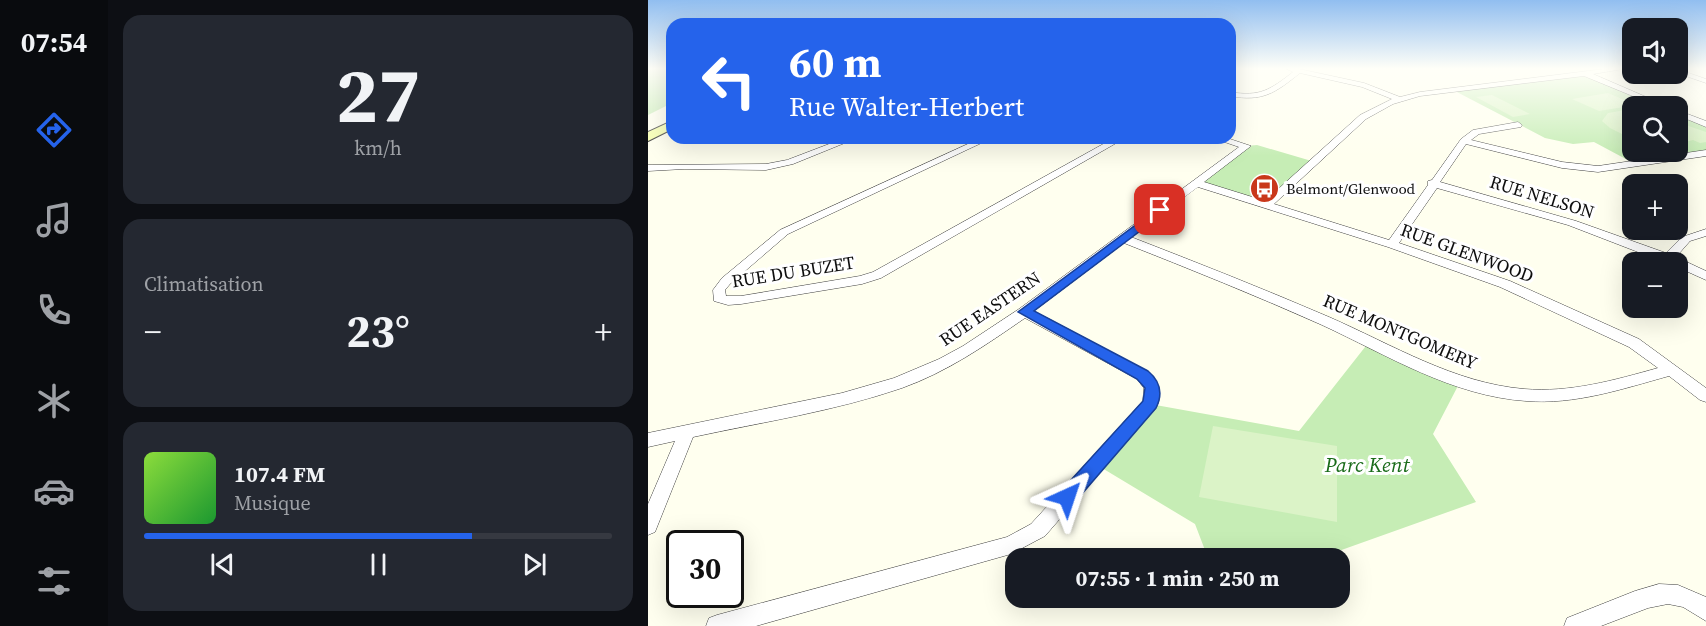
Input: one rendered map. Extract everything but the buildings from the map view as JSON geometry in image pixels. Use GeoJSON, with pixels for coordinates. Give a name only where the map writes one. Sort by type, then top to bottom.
{"type":"FeatureCollection","features":[{"type":"Feature","properties":{"kind":"main road"},"geometry":{"type":"LineString","coordinates":[[648,137],[666,127]]}},
{"type":"Feature","properties":{"kind":"street"},"geometry":{"type":"LineString","coordinates":[[1267,205],[1363,117],[1379,107],[1405,98]]}},
{"type":"Feature","properties":{"kind":"street"},"geometry":{"type":"LineString","coordinates":[[1688,117],[1706,124]]}},
{"type":"Feature","properties":{"kind":"street"},"geometry":{"type":"LineString","coordinates":[[1392,245],[1432,183],[1464,141],[1476,132],[1518,125]]}},
{"type":"Feature","properties":{"kind":"street"},"geometry":{"type":"LineString","coordinates":[[1464,141],[1587,169],[1608,169],[1706,153]]}},
{"type":"Feature","properties":{"kind":"street","name":"RUE EASTERN"},"geometry":{"type":"LineString","coordinates":[[648,440],[842,399],[898,383],[968,350],[1024,312],[1246,146],[1236,143]]}},
{"type":"Feature","properties":{"kind":"street"},"geometry":{"type":"LineString","coordinates":[[648,168],[776,166],[836,144]]}},
{"type":"Feature","properties":{"kind":"street","name":"RUE DU BUZET"},"geometry":{"type":"LineString","coordinates":[[975,144],[784,232],[726,281],[719,290],[719,298],[728,301],[741,300],[877,275],[1109,144]]}},
{"type":"Feature","properties":{"kind":"street"},"geometry":{"type":"LineString","coordinates":[[648,158],[684,166]]}},
{"type":"Feature","properties":{"kind":"street","name":"RUE GLENWOOD"},"geometry":{"type":"LineString","coordinates":[[1197,183],[1497,281],[1596,323],[1634,343],[1706,396]]}},
{"type":"Feature","properties":{"kind":"street","name":"RUE NELSON"},"geometry":{"type":"LineString","coordinates":[[1432,183],[1555,219],[1648,252]]}},
{"type":"Feature","properties":{"kind":"street"},"geometry":{"type":"LineString","coordinates":[[1674,252],[1686,239],[1706,232]]}},
{"type":"Feature","properties":{"kind":"street","name":"RUE MONTGOMERY"},"geometry":{"type":"LineString","coordinates":[[1124,238],[1327,322],[1426,367],[1502,392],[1544,396],[1582,393],[1672,370]]}},
{"type":"Feature","properties":{"kind":"street","name":"RUE NELSON"},"geometry":{"type":"LineString","coordinates":[[1688,268],[1706,276]]}},
{"type":"Feature","properties":{"kind":"street"},"geometry":{"type":"LineString","coordinates":[[717,626],[1011,545],[1038,530],[1150,404],[1153,395],[1149,380],[1142,375],[1024,312]]}},
{"type":"Feature","properties":{"kind":"street"},"geometry":{"type":"LineString","coordinates":[[648,526],[687,432]]}},
{"type":"Feature","properties":{"kind":"street"},"geometry":{"type":"LineString","coordinates":[[1575,626],[1653,596],[1667,593],[1698,603],[1706,609]]}},
{"type":"Feature","properties":{"kind":"green space"},"geometry":{"type":"Polygon","coordinates":[[[648,98],[666,98],[666,106],[648,115],[648,98]]]}},
{"type":"Feature","properties":{"kind":"green space"},"geometry":{"type":"Polygon","coordinates":[[[1469,98],[1622,98],[1622,157],[1594,142],[1573,144],[1545,138],[1469,98]]]}},
{"type":"Feature","properties":{"kind":"green space"},"geometry":{"type":"Polygon","coordinates":[[[1478,98],[1498,98],[1530,114],[1513,117],[1478,98]]]}},
{"type":"Feature","properties":{"kind":"green space"},"geometry":{"type":"Polygon","coordinates":[[[1572,99],[1622,99],[1622,107],[1599,111],[1572,99]]]}},
{"type":"Feature","properties":{"kind":"green space"},"geometry":{"type":"Polygon","coordinates":[[[1622,111],[1622,134],[1602,121],[1608,113],[1622,111]]]}},
{"type":"Feature","properties":{"kind":"green space"},"geometry":{"type":"Polygon","coordinates":[[[1688,117],[1706,124],[1706,153],[1688,156],[1688,117]]]}},
{"type":"Feature","properties":{"kind":"green space"},"geometry":{"type":"Polygon","coordinates":[[[1688,126],[1706,132],[1706,142],[1700,143],[1693,140],[1688,141],[1688,126]]]}},
{"type":"Feature","properties":{"kind":"green space"},"geometry":{"type":"Polygon","coordinates":[[[1257,145],[1315,162],[1267,205],[1197,183],[1246,146],[1257,145]]]}},
{"type":"Feature","properties":{"kind":"green space"},"geometry":{"type":"Polygon","coordinates":[[[1631,162],[1654,162],[1637,165],[1631,162]]]}},
{"type":"Feature","properties":{"kind":"green space","name":"Parc Kent"},"geometry":{"type":"Polygon","coordinates":[[[1369,342],[1461,380],[1433,434],[1476,502],[1347,548],[1204,548],[1195,524],[1097,465],[1150,404],[1299,431],[1369,342]]]}},
{"type":"Feature","properties":{"kind":"green space"},"geometry":{"type":"Polygon","coordinates":[[[1213,426],[1337,446],[1337,522],[1199,497],[1213,426]]]}},
{"type":"Feature","properties":{"kind":"place","name":"Belmont/Glenwood"},"geometry":{"type":"Point","coordinates":[1265,189]}},
{"type":"Feature","properties":{"kind":"route"},"geometry":{"type":"LineString","coordinates":[[1067,497],[1150,404],[1153,395],[1152,388],[1149,380],[1142,375],[1024,312],[1160,210]]}}]}
